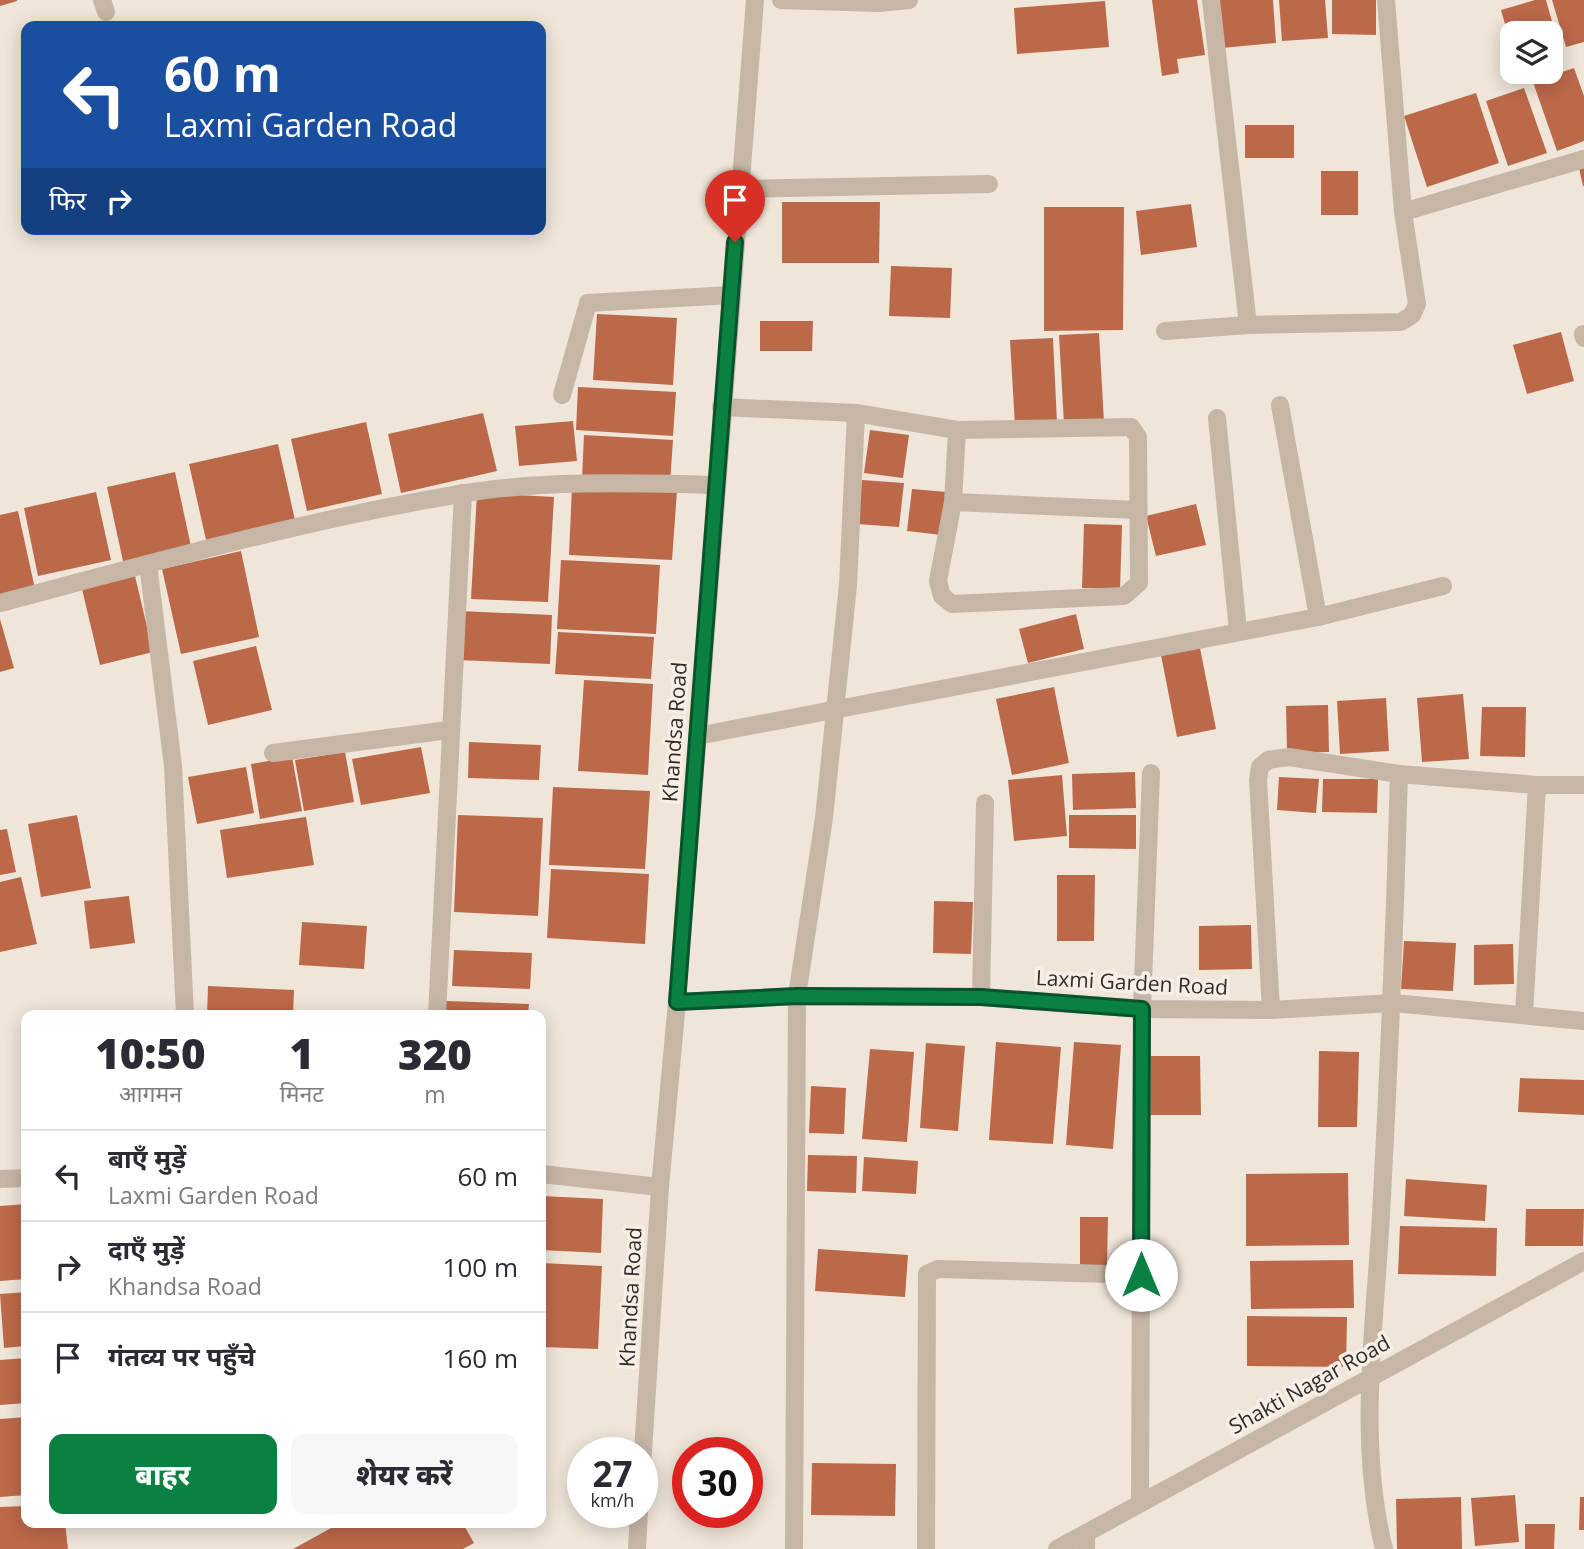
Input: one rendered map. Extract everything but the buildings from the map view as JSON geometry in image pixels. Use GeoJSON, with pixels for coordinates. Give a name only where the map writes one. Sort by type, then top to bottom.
{"type":"FeatureCollection","features":[{"type":"Feature","properties":{"kind":"street","name":"Khandsa Road"},"geometry":{"type":"LineString","coordinates":[[644,1437],[660,1187],[677,1002],[721,407],[755,0]]}},
{"type":"Feature","properties":{"kind":"street"},"geometry":{"type":"LineString","coordinates":[[781,0],[909,0]]}},
{"type":"Feature","properties":{"kind":"street"},"geometry":{"type":"LineString","coordinates":[[1211,0],[1248,325]]}},
{"type":"Feature","properties":{"kind":"street"},"geometry":{"type":"LineString","coordinates":[[1165,331],[1248,325],[1401,322],[1407,319],[1417,304],[1403,212],[1387,0]]}},
{"type":"Feature","properties":{"kind":"street"},"geometry":{"type":"LineString","coordinates":[[1403,212],[1584,159]]}},
{"type":"Feature","properties":{"kind":"street"},"geometry":{"type":"LineString","coordinates":[[739,189],[989,184]]}},
{"type":"Feature","properties":{"kind":"street"},"geometry":{"type":"LineString","coordinates":[[562,395],[588,303],[731,295]]}},
{"type":"Feature","properties":{"kind":"street"},"geometry":{"type":"LineString","coordinates":[[1280,405],[1318,617]]}},
{"type":"Feature","properties":{"kind":"street"},"geometry":{"type":"LineString","coordinates":[[721,407],[856,413],[957,430],[1131,426],[1138,437],[1139,583],[1124,596],[952,604],[942,596],[938,581],[953,502],[957,430]]}},
{"type":"Feature","properties":{"kind":"street"},"geometry":{"type":"LineString","coordinates":[[794,1549],[797,996],[824,818],[848,585],[856,413]]}},
{"type":"Feature","properties":{"kind":"street"},"geometry":{"type":"LineString","coordinates":[[1217,418],[1238,631]]}},
{"type":"Feature","properties":{"kind":"street"},"geometry":{"type":"LineString","coordinates":[[0,603],[148,565],[463,493],[602,483],[715,485]]}},
{"type":"Feature","properties":{"kind":"street"},"geometry":{"type":"LineString","coordinates":[[437,1010],[449,730],[463,493]]}},
{"type":"Feature","properties":{"kind":"street"},"geometry":{"type":"LineString","coordinates":[[953,502],[1138,510]]}},
{"type":"Feature","properties":{"kind":"street"},"geometry":{"type":"LineString","coordinates":[[148,565],[173,766],[185,1010]]}},
{"type":"Feature","properties":{"kind":"street"},"geometry":{"type":"LineString","coordinates":[[697,736],[1318,617],[1443,586]]}},
{"type":"Feature","properties":{"kind":"street"},"geometry":{"type":"LineString","coordinates":[[273,753],[449,730]]}},
{"type":"Feature","properties":{"kind":"street"},"geometry":{"type":"LineString","coordinates":[[1270,1010],[1258,780],[1260,767],[1268,760],[1289,757],[1399,774],[1538,785],[1584,785]]}},
{"type":"Feature","properties":{"kind":"street"},"geometry":{"type":"LineString","coordinates":[[1140,1503],[1142,1009],[1151,773]]}},
{"type":"Feature","properties":{"kind":"street"},"geometry":{"type":"LineString","coordinates":[[1384,1549],[1370,1469],[1372,1376],[1393,1003],[1399,774]]}},
{"type":"Feature","properties":{"kind":"street"},"geometry":{"type":"LineString","coordinates":[[1524,1015],[1538,785]]}},
{"type":"Feature","properties":{"kind":"street"},"geometry":{"type":"LineString","coordinates":[[981,997],[985,803]]}},
{"type":"Feature","properties":{"kind":"street","name":"Laxmi Garden Road"},"geometry":{"type":"LineString","coordinates":[[677,1002],[797,996],[981,997],[1142,1009],[1270,1010],[1393,1003],[1584,1021]]}},
{"type":"Feature","properties":{"kind":"street"},"geometry":{"type":"LineString","coordinates":[[546,1175],[660,1187]]}},
{"type":"Feature","properties":{"kind":"street"},"geometry":{"type":"LineString","coordinates":[[0,1179],[21,1178]]}},
{"type":"Feature","properties":{"kind":"street","name":"Shakti Nagar Road"},"geometry":{"type":"LineString","coordinates":[[1057,1549],[1086,1541],[1140,1503],[1584,1261]]}},
{"type":"Feature","properties":{"kind":"street"},"geometry":{"type":"LineString","coordinates":[[926,1549],[927,1275],[938,1269],[1141,1275]]}},
{"type":"Feature","properties":{"kind":"street"},"geometry":{"type":"LineString","coordinates":[[637,1549],[638,1528]]}},
{"type":"Feature","properties":{"kind":"route"},"geometry":{"type":"LineString","coordinates":[[735,242],[677,1002],[797,996],[981,997],[1142,1009],[1141,1275]]}}]}
